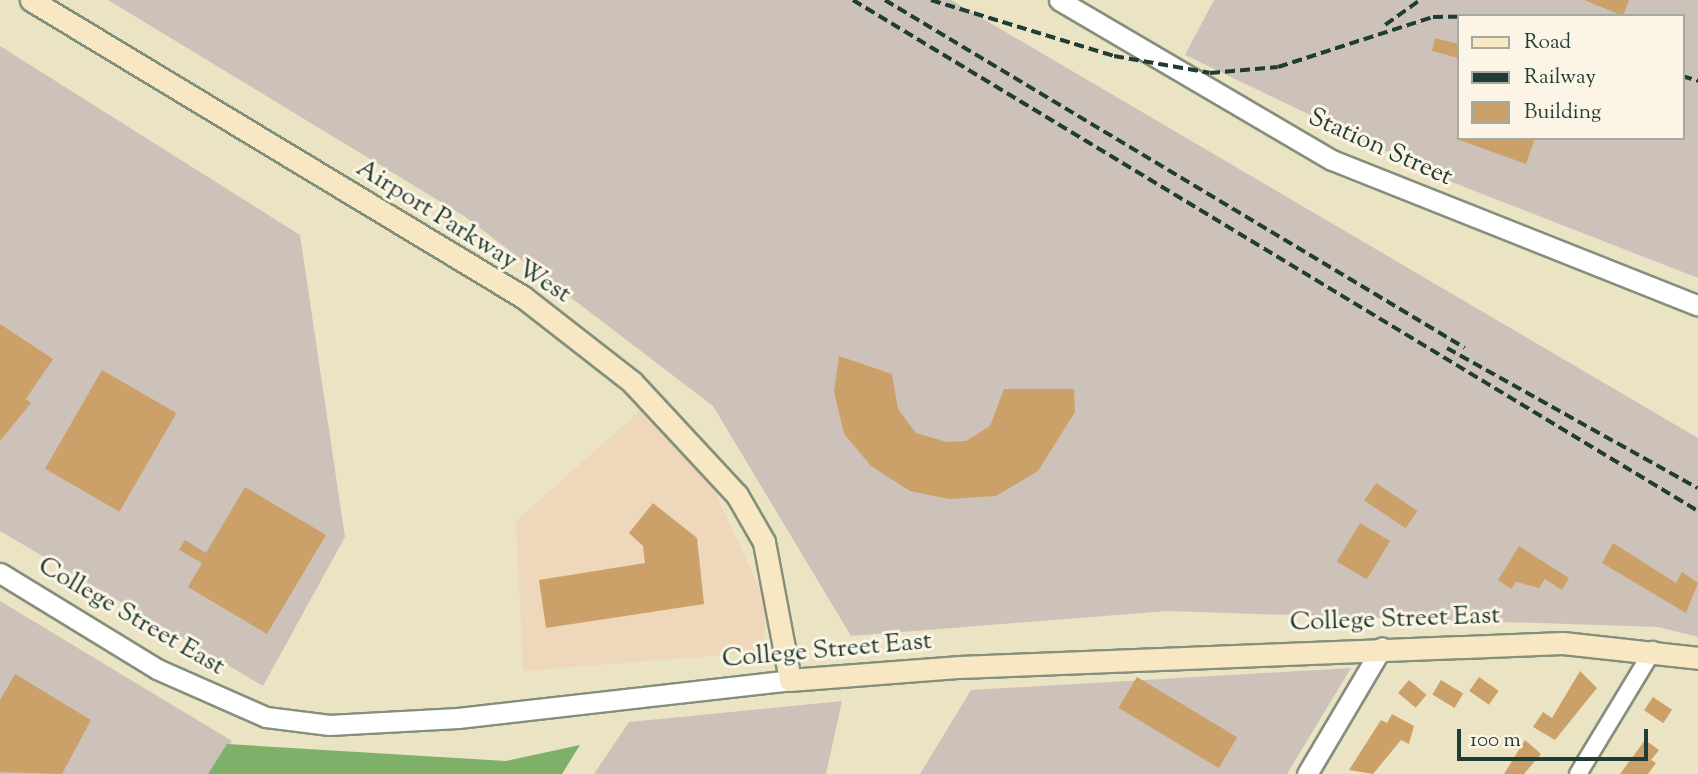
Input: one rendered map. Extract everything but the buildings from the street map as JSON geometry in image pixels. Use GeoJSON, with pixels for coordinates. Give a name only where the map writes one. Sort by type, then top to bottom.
{"type":"FeatureCollection","features":[{"type":"Feature","properties":{"kind":"main road","name":"Airport Parkway West"},"geometry":{"type":"LineString","coordinates":[[31,0],[523,297],[632,382],[737,495],[764,542],[790,680]]}},
{"type":"Feature","properties":{"kind":"main road","name":"College Street East"},"geometry":{"type":"LineString","coordinates":[[790,680],[1382,648],[1563,643],[1653,650],[1698,658]]}},
{"type":"Feature","properties":{"kind":"street","name":"Station Street"},"geometry":{"type":"LineString","coordinates":[[1059,0],[1332,160],[1698,306]]}},
{"type":"Feature","properties":{"kind":"street","name":"College Street East"},"geometry":{"type":"LineString","coordinates":[[0,573],[168,675],[266,717],[329,725],[458,718],[790,680]]}},
{"type":"Feature","properties":{"kind":"street"},"geometry":{"type":"LineString","coordinates":[[1307,774],[1382,648]]}},
{"type":"Feature","properties":{"kind":"street"},"geometry":{"type":"LineString","coordinates":[[1578,774],[1653,650]]}},
{"type":"Feature","properties":{"kind":"shaded area"},"geometry":{"type":"Polygon","coordinates":[[[108,0],[951,0],[1698,438],[1698,637],[1658,627],[1168,611],[851,636],[713,406],[464,216],[108,0]]]}},
{"type":"Feature","properties":{"kind":"shaded area"},"geometry":{"type":"Polygon","coordinates":[[[1214,0],[1698,0],[1698,278],[1444,179],[1185,55],[1214,0]]]}},
{"type":"Feature","properties":{"kind":"shaded area"},"geometry":{"type":"Polygon","coordinates":[[[0,46],[300,235],[345,537],[263,686],[0,531],[0,46]]]}},
{"type":"Feature","properties":{"kind":"shaded area"},"geometry":{"type":"Polygon","coordinates":[[[643,408],[712,486],[767,604],[762,652],[523,671],[516,521],[643,408]]]}},
{"type":"Feature","properties":{"kind":"shaded area"},"geometry":{"type":"Polygon","coordinates":[[[0,601],[232,741],[213,774],[0,774],[0,601]]]}},
{"type":"Feature","properties":{"kind":"shaded area"},"geometry":{"type":"Polygon","coordinates":[[[1351,668],[1287,774],[920,774],[971,690],[1351,668]]]}},
{"type":"Feature","properties":{"kind":"shaded area"},"geometry":{"type":"Polygon","coordinates":[[[842,701],[826,774],[594,774],[629,722],[842,701]]]}},
{"type":"Feature","properties":{"kind":"green space"},"geometry":{"type":"Polygon","coordinates":[[[227,744],[506,761],[580,745],[562,774],[208,774],[227,744]]]}},
{"type":"Feature","properties":{"kind":"railway"},"geometry":{"type":"LineString","coordinates":[[853,0],[1698,511]]}},
{"type":"Feature","properties":{"kind":"railway"},"geometry":{"type":"LineString","coordinates":[[885,0],[1465,348]]}},
{"type":"Feature","properties":{"kind":"railway"},"geometry":{"type":"LineString","coordinates":[[931,0],[1114,56],[1210,73],[1278,67],[1433,17],[1456,17]]}},
{"type":"Feature","properties":{"kind":"railway"},"geometry":{"type":"LineString","coordinates":[[1385,25],[1420,0]]}},
{"type":"Feature","properties":{"kind":"railway"},"geometry":{"type":"LineString","coordinates":[[1684,77],[1698,81]]}},
{"type":"Feature","properties":{"kind":"railway"},"geometry":{"type":"LineString","coordinates":[[1447,348],[1698,488]]}}]}
